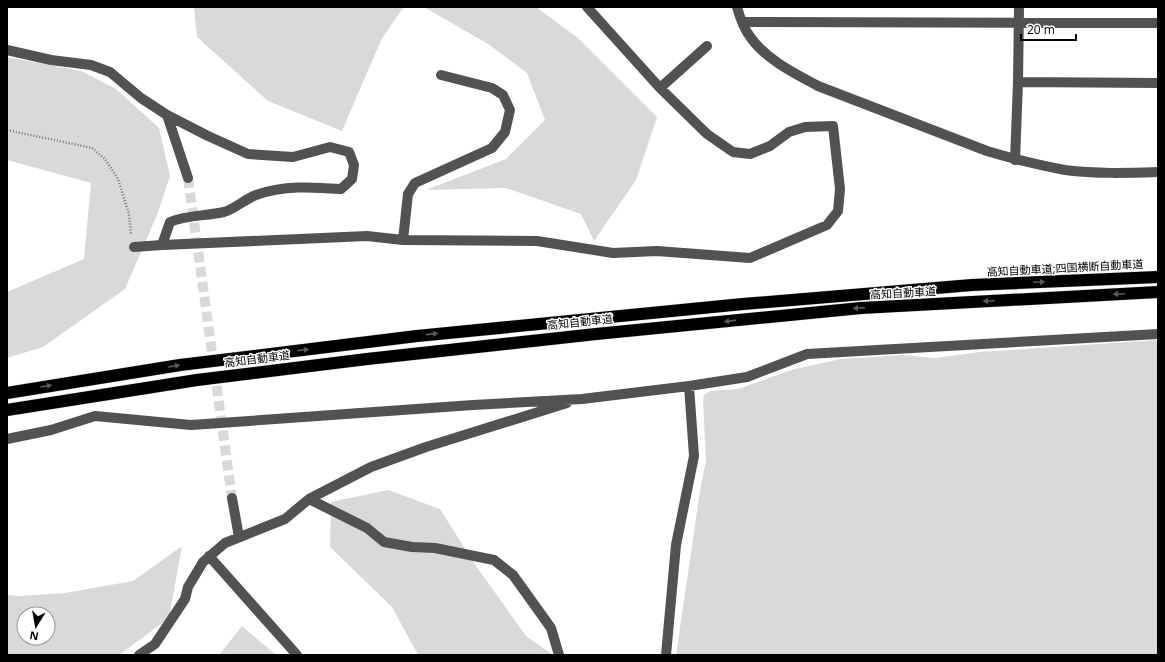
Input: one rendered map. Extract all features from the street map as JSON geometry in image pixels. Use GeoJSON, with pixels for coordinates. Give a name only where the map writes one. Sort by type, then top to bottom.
{"type":"FeatureCollection","features":[{"type":"Feature","properties":{"kind":"highway","name":"高知自動車道;四国横断自動車道"},"geometry":{"type":"LineString","coordinates":[[972,285],[1158,277]]}},
{"type":"Feature","properties":{"kind":"highway","name":"高知自動車道"},"geometry":{"type":"LineString","coordinates":[[7,393],[180,365],[417,336],[743,304],[972,285]]}},
{"type":"Feature","properties":{"kind":"highway","name":"高知自動車道"},"geometry":{"type":"LineString","coordinates":[[7,410],[196,380],[367,359],[596,334],[861,308],[1158,292]]}},
{"type":"Feature","properties":{"kind":"street"},"geometry":{"type":"LineString","coordinates":[[737,7],[742,22],[751,39],[767,55],[791,71],[818,86],[988,151],[1016,160],[1067,170],[1116,173],[1158,172]]}},
{"type":"Feature","properties":{"kind":"street"},"geometry":{"type":"LineString","coordinates":[[1016,160],[1019,7]]}},
{"type":"Feature","properties":{"kind":"street"},"geometry":{"type":"LineString","coordinates":[[134,247],[367,236],[403,240],[537,241],[613,253],[657,251],[750,258],[827,224],[838,211],[840,189],[834,126],[805,127],[789,132],[770,146],[750,154],[732,152],[707,134],[660,88],[592,9]]}},
{"type":"Feature","properties":{"kind":"street"},"geometry":{"type":"LineString","coordinates":[[742,22],[1158,23]]}},
{"type":"Feature","properties":{"kind":"street"},"geometry":{"type":"LineString","coordinates":[[660,88],[707,46]]}},
{"type":"Feature","properties":{"kind":"street"},"geometry":{"type":"LineString","coordinates":[[7,50],[51,60],[91,66],[110,72],[141,98],[167,115],[248,154],[293,157],[330,147],[350,152],[354,165],[352,180],[341,189],[307,187],[278,189],[256,195],[226,212],[174,220],[170,222],[162,245]]}},
{"type":"Feature","properties":{"kind":"street"},"geometry":{"type":"LineString","coordinates":[[403,240],[408,194],[415,183],[492,148],[505,132],[510,110],[503,95],[492,88],[441,75]]}},
{"type":"Feature","properties":{"kind":"street"},"geometry":{"type":"LineString","coordinates":[[1018,82],[1158,83]]}},
{"type":"Feature","properties":{"kind":"street"},"geometry":{"type":"LineString","coordinates":[[167,115],[188,178]]}},
{"type":"Feature","properties":{"kind":"street"},"geometry":{"type":"LineString","coordinates":[[7,439],[51,430],[95,416],[191,425],[473,405],[582,399],[689,386],[747,377],[807,354],[1158,334]]}},
{"type":"Feature","properties":{"kind":"street"},"geometry":{"type":"LineString","coordinates":[[666,655],[676,545],[694,456],[689,386]]}},
{"type":"Feature","properties":{"kind":"street"},"geometry":{"type":"LineString","coordinates":[[139,655],[155,644],[185,599],[188,587],[202,562],[225,543],[285,519],[309,499],[371,467],[419,449],[582,399]]}},
{"type":"Feature","properties":{"kind":"street"},"geometry":{"type":"LineString","coordinates":[[232,498],[239,537]]}},
{"type":"Feature","properties":{"kind":"street"},"geometry":{"type":"LineString","coordinates":[[309,499],[367,528],[384,542],[412,548],[435,548],[494,560],[513,575],[551,628],[559,655]]}},
{"type":"Feature","properties":{"kind":"street"},"geometry":{"type":"LineString","coordinates":[[209,556],[297,655]]}},
{"type":"Feature","properties":{"kind":"path"},"geometry":{"type":"LineString","coordinates":[[7,130],[92,148],[105,159],[118,179],[129,214],[134,247]]}},
{"type":"Feature","properties":{"kind":"shaded area"},"geometry":{"type":"Polygon","coordinates":[[[194,7],[404,7],[382,38],[342,131],[268,101],[197,37],[194,7]]]}},
{"type":"Feature","properties":{"kind":"shaded area"},"geometry":{"type":"Polygon","coordinates":[[[424,7],[536,7],[578,38],[657,117],[636,180],[594,241],[581,214],[506,188],[426,190],[506,159],[545,120],[527,73],[488,44],[424,7]]]}},
{"type":"Feature","properties":{"kind":"shaded area"},"geometry":{"type":"Polygon","coordinates":[[[7,57],[81,71],[116,89],[159,128],[170,176],[157,215],[125,289],[43,347],[7,358],[7,292],[84,259],[91,183],[7,160],[7,57]]]}},
{"type":"Feature","properties":{"kind":"shaded area"},"geometry":{"type":"Polygon","coordinates":[[[1158,340],[1158,655],[676,655],[700,491],[706,461],[704,395],[711,391],[738,389],[791,370],[841,359],[901,355],[935,358],[980,352],[1158,340]]]}},
{"type":"Feature","properties":{"kind":"shaded area"},"geometry":{"type":"Polygon","coordinates":[[[388,490],[440,509],[476,566],[526,636],[553,655],[418,655],[392,607],[330,547],[331,502],[388,490]]]}},
{"type":"Feature","properties":{"kind":"shaded area"},"geometry":{"type":"Polygon","coordinates":[[[182,546],[169,618],[119,655],[7,655],[7,595],[18,596],[65,593],[133,581],[182,546]]]}},
{"type":"Feature","properties":{"kind":"shaded area"},"geometry":{"type":"Polygon","coordinates":[[[242,626],[276,655],[219,655],[242,626]]]}},
{"type":"Feature","properties":{"kind":"tunnel"},"geometry":{"type":"LineString","coordinates":[[188,178],[232,498]]}}]}
